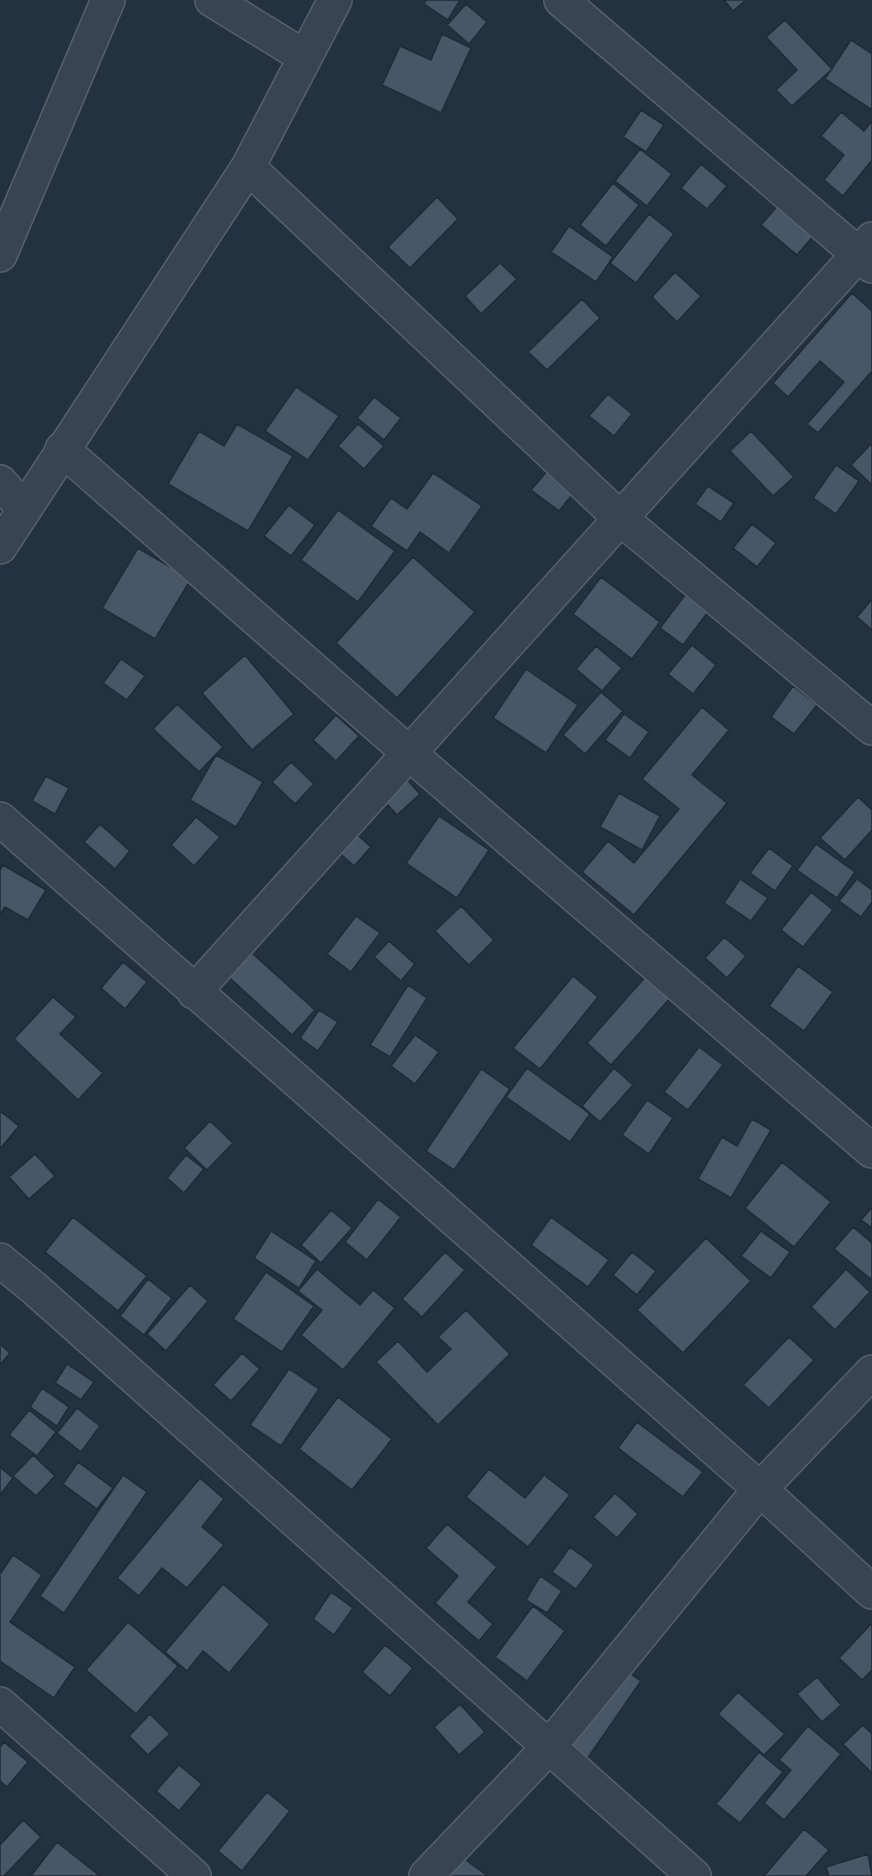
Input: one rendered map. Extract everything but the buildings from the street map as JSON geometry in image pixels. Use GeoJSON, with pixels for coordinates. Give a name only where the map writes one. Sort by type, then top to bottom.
{"type":"FeatureCollection","features":[{"type":"Feature","properties":{"kind":"street"},"geometry":{"type":"LineString","coordinates":[[0,255],[108,0]]}},
{"type":"Feature","properties":{"kind":"street"},"geometry":{"type":"LineString","coordinates":[[212,0],[305,57]]}},
{"type":"Feature","properties":{"kind":"street"},"geometry":{"type":"LineString","coordinates":[[0,547],[248,167],[335,0]]}},
{"type":"Feature","properties":{"kind":"street"},"geometry":{"type":"LineString","coordinates":[[194,992],[620,519],[867,253],[561,0]]}},
{"type":"Feature","properties":{"kind":"street"},"geometry":{"type":"LineString","coordinates":[[248,167],[620,519],[872,728]]}},
{"type":"Feature","properties":{"kind":"street"},"geometry":{"type":"LineString","coordinates":[[62,449],[410,754],[872,1151]]}},
{"type":"Feature","properties":{"kind":"street"},"geometry":{"type":"LineString","coordinates":[[0,482],[24,509]]}},
{"type":"Feature","properties":{"kind":"street"},"geometry":{"type":"LineString","coordinates":[[0,819],[760,1489],[872,1592]]}},
{"type":"Feature","properties":{"kind":"street"},"geometry":{"type":"LineString","coordinates":[[0,1260],[35,1288],[694,1876]]}},
{"type":"Feature","properties":{"kind":"street"},"geometry":{"type":"LineString","coordinates":[[426,1876],[549,1747],[760,1489],[872,1372]]}},
{"type":"Feature","properties":{"kind":"street"},"geometry":{"type":"LineString","coordinates":[[0,1704],[194,1876]]}}]}
